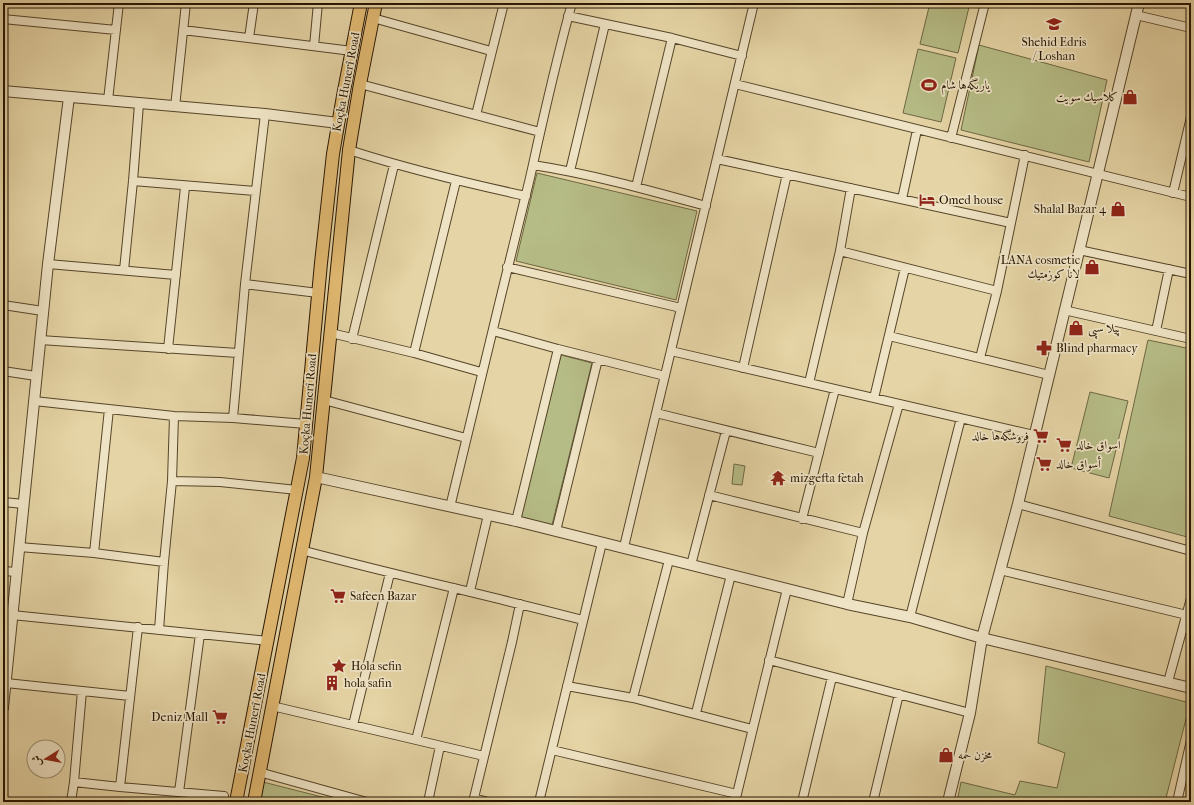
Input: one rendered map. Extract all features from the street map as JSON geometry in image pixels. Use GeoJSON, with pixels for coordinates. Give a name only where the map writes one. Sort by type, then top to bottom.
{"type":"FeatureCollection","features":[{"type":"Feature","properties":{"kind":"main road","name":"Koçka Hunerî Road"},"geometry":{"type":"LineString","coordinates":[[236,802],[303,458],[321,263],[338,124],[361,3]]}},
{"type":"Feature","properties":{"kind":"main road"},"geometry":{"type":"LineString","coordinates":[[254,802],[316,477],[349,150],[376,3]]}},
{"type":"Feature","properties":{"kind":"main road"},"geometry":{"type":"LineString","coordinates":[[321,263],[338,265]]}},
{"type":"Feature","properties":{"kind":"street"},"geometry":{"type":"LineString","coordinates":[[108,100],[119,3]]}},
{"type":"Feature","properties":{"kind":"street"},"geometry":{"type":"LineString","coordinates":[[175,107],[186,3]]}},
{"type":"Feature","properties":{"kind":"street"},"geometry":{"type":"LineString","coordinates":[[248,38],[254,3]]}},
{"type":"Feature","properties":{"kind":"street"},"geometry":{"type":"LineString","coordinates":[[314,46],[318,3]]}},
{"type":"Feature","properties":{"kind":"street"},"geometry":{"type":"LineString","coordinates":[[476,115],[491,50],[504,3]]}},
{"type":"Feature","properties":{"kind":"street"},"geometry":{"type":"LineString","coordinates":[[450,507],[572,3]]}},
{"type":"Feature","properties":{"kind":"street"},"geometry":{"type":"LineString","coordinates":[[624,547],[754,3]]}},
{"type":"Feature","properties":{"kind":"street"},"geometry":{"type":"LineString","coordinates":[[951,138],[985,3]]}},
{"type":"Feature","properties":{"kind":"street"},"geometry":{"type":"LineString","coordinates":[[948,802],[970,713],[982,638],[1018,504],[1139,3]]}},
{"type":"Feature","properties":{"kind":"street"},"geometry":{"type":"LineString","coordinates":[[1136,15],[1191,28]]}},
{"type":"Feature","properties":{"kind":"street"},"geometry":{"type":"LineString","coordinates":[[568,16],[672,38],[742,56]]}},
{"type":"Feature","properties":{"kind":"street"},"geometry":{"type":"LineString","coordinates":[[373,18],[491,50]]}},
{"type":"Feature","properties":{"kind":"street"},"geometry":{"type":"LineString","coordinates":[[3,19],[116,30]]}},
{"type":"Feature","properties":{"kind":"street"},"geometry":{"type":"LineString","coordinates":[[570,171],[605,24]]}},
{"type":"Feature","properties":{"kind":"street"},"geometry":{"type":"LineString","coordinates":[[183,30],[352,51]]}},
{"type":"Feature","properties":{"kind":"street"},"geometry":{"type":"LineString","coordinates":[[636,187],[672,38]]}},
{"type":"Feature","properties":{"kind":"street"},"geometry":{"type":"LineString","coordinates":[[360,84],[540,132]]}},
{"type":"Feature","properties":{"kind":"street"},"geometry":{"type":"LineString","coordinates":[[735,84],[1191,197]]}},
{"type":"Feature","properties":{"kind":"street"},"geometry":{"type":"LineString","coordinates":[[3,91],[265,114],[338,124]]}},
{"type":"Feature","properties":{"kind":"street"},"geometry":{"type":"LineString","coordinates":[[3,708],[48,264],[69,97]]}},
{"type":"Feature","properties":{"kind":"street"},"geometry":{"type":"LineString","coordinates":[[124,270],[139,104]]}},
{"type":"Feature","properties":{"kind":"street"},"geometry":{"type":"LineString","coordinates":[[233,418],[245,284],[265,114]]}},
{"type":"Feature","properties":{"kind":"street"},"geometry":{"type":"LineString","coordinates":[[1173,192],[1191,117]]}},
{"type":"Feature","properties":{"kind":"street"},"geometry":{"type":"LineString","coordinates":[[902,199],[916,130]]}},
{"type":"Feature","properties":{"kind":"street"},"geometry":{"type":"LineString","coordinates":[[349,150],[394,165],[456,181],[526,196]]}},
{"type":"Feature","properties":{"kind":"street"},"geometry":{"type":"LineString","coordinates":[[980,358],[997,291],[1025,155]]}},
{"type":"Feature","properties":{"kind":"street"},"geometry":{"type":"LineString","coordinates":[[717,159],[1011,223]]}},
{"type":"Feature","properties":{"kind":"street"},"geometry":{"type":"LineString","coordinates":[[352,339],[394,165]]}},
{"type":"Feature","properties":{"kind":"street"},"geometry":{"type":"LineString","coordinates":[[533,165],[570,171],[706,206]]}},
{"type":"Feature","properties":{"kind":"street"},"geometry":{"type":"LineString","coordinates":[[743,368],[787,174]]}},
{"type":"Feature","properties":{"kind":"street"},"geometry":{"type":"LineString","coordinates":[[133,181],[255,191]]}},
{"type":"Feature","properties":{"kind":"street"},"geometry":{"type":"LineString","coordinates":[[414,353],[456,181]]}},
{"type":"Feature","properties":{"kind":"street"},"geometry":{"type":"LineString","coordinates":[[168,349],[185,186]]}},
{"type":"Feature","properties":{"kind":"street"},"geometry":{"type":"LineString","coordinates":[[809,383],[840,251],[851,188]]}},
{"type":"Feature","properties":{"kind":"street"},"geometry":{"type":"LineString","coordinates":[[1079,250],[1191,274]]}},
{"type":"Feature","properties":{"kind":"street"},"geometry":{"type":"LineString","coordinates":[[840,251],[997,291]]}},
{"type":"Feature","properties":{"kind":"street"},"geometry":{"type":"LineString","coordinates":[[48,264],[176,275]]}},
{"type":"Feature","properties":{"kind":"street"},"geometry":{"type":"LineString","coordinates":[[507,267],[681,308]]}},
{"type":"Feature","properties":{"kind":"street"},"geometry":{"type":"LineString","coordinates":[[874,398],[905,268]]}},
{"type":"Feature","properties":{"kind":"street"},"geometry":{"type":"LineString","coordinates":[[1156,331],[1169,269]]}},
{"type":"Feature","properties":{"kind":"street"},"geometry":{"type":"LineString","coordinates":[[245,284],[318,293]]}},
{"type":"Feature","properties":{"kind":"street"},"geometry":{"type":"LineString","coordinates":[[3,305],[43,311]]}},
{"type":"Feature","properties":{"kind":"street"},"geometry":{"type":"LineString","coordinates":[[1064,310],[1191,339]]}},
{"type":"Feature","properties":{"kind":"street"},"geometry":{"type":"LineString","coordinates":[[493,331],[665,376]]}},
{"type":"Feature","properties":{"kind":"street"},"geometry":{"type":"LineString","coordinates":[[331,333],[414,353],[482,372]]}},
{"type":"Feature","properties":{"kind":"street"},"geometry":{"type":"LineString","coordinates":[[889,336],[1049,375]]}},
{"type":"Feature","properties":{"kind":"street"},"geometry":{"type":"LineString","coordinates":[[40,340],[238,353]]}},
{"type":"Feature","properties":{"kind":"street"},"geometry":{"type":"LineString","coordinates":[[516,521],[558,349]]}},
{"type":"Feature","properties":{"kind":"street"},"geometry":{"type":"LineString","coordinates":[[671,351],[1034,435]]}},
{"type":"Feature","properties":{"kind":"street"},"geometry":{"type":"LineString","coordinates":[[556,531],[598,359]]}},
{"type":"Feature","properties":{"kind":"street"},"geometry":{"type":"LineString","coordinates":[[3,370],[36,376]]}},
{"type":"Feature","properties":{"kind":"street"},"geometry":{"type":"LineString","coordinates":[[802,519],[835,389]]}},
{"type":"Feature","properties":{"kind":"street"},"geometry":{"type":"LineString","coordinates":[[324,400],[466,438]]}},
{"type":"Feature","properties":{"kind":"street"},"geometry":{"type":"LineString","coordinates":[[34,401],[174,416],[233,418],[306,424]]}},
{"type":"Feature","properties":{"kind":"street"},"geometry":{"type":"LineString","coordinates":[[847,604],[863,533],[899,404]]}},
{"type":"Feature","properties":{"kind":"street"},"geometry":{"type":"LineString","coordinates":[[94,553],[109,409]]}},
{"type":"Feature","properties":{"kind":"street"},"geometry":{"type":"LineString","coordinates":[[656,413],[819,453]]}},
{"type":"Feature","properties":{"kind":"street"},"geometry":{"type":"LineString","coordinates":[[159,630],[172,480],[174,416]]}},
{"type":"Feature","properties":{"kind":"street"},"geometry":{"type":"LineString","coordinates":[[910,617],[961,418]]}},
{"type":"Feature","properties":{"kind":"street"},"geometry":{"type":"LineString","coordinates":[[691,565],[726,431]]}},
{"type":"Feature","properties":{"kind":"street"},"geometry":{"type":"LineString","coordinates":[[316,477],[516,521],[602,543],[624,547],[669,560],[847,604],[910,617],[982,638],[1191,688]]}},
{"type":"Feature","properties":{"kind":"street"},"geometry":{"type":"LineString","coordinates":[[172,480],[220,482],[297,490]]}},
{"type":"Feature","properties":{"kind":"street"},"geometry":{"type":"LineString","coordinates":[[709,495],[863,533]]}},
{"type":"Feature","properties":{"kind":"street"},"geometry":{"type":"LineString","coordinates":[[3,502],[24,504]]}},
{"type":"Feature","properties":{"kind":"street"},"geometry":{"type":"LineString","coordinates":[[1018,504],[1191,551]]}},
{"type":"Feature","properties":{"kind":"street"},"geometry":{"type":"LineString","coordinates":[[470,592],[488,515]]}},
{"type":"Feature","properties":{"kind":"street"},"geometry":{"type":"LineString","coordinates":[[539,802],[602,543]]}},
{"type":"Feature","properties":{"kind":"street"},"geometry":{"type":"LineString","coordinates":[[19,546],[94,553],[164,562]]}},
{"type":"Feature","properties":{"kind":"street"},"geometry":{"type":"LineString","coordinates":[[301,550],[583,620]]}},
{"type":"Feature","properties":{"kind":"street"},"geometry":{"type":"LineString","coordinates":[[633,698],[669,560]]}},
{"type":"Feature","properties":{"kind":"street"},"geometry":{"type":"LineString","coordinates":[[1000,570],[1189,616]]}},
{"type":"Feature","properties":{"kind":"street"},"geometry":{"type":"LineString","coordinates":[[3,571],[17,572]]}},
{"type":"Feature","properties":{"kind":"street"},"geometry":{"type":"LineString","coordinates":[[353,725],[390,573]]}},
{"type":"Feature","properties":{"kind":"street"},"geometry":{"type":"LineString","coordinates":[[696,713],[730,575]]}},
{"type":"Feature","properties":{"kind":"street"},"geometry":{"type":"LineString","coordinates":[[416,740],[454,588]]}},
{"type":"Feature","properties":{"kind":"street"},"geometry":{"type":"LineString","coordinates":[[552,750],[736,798],[787,589]]}},
{"type":"Feature","properties":{"kind":"street"},"geometry":{"type":"LineString","coordinates":[[1168,682],[1189,616],[1191,598]]}},
{"type":"Feature","properties":{"kind":"street"},"geometry":{"type":"LineString","coordinates":[[488,802],[474,800],[520,604]]}},
{"type":"Feature","properties":{"kind":"street"},"geometry":{"type":"LineString","coordinates":[[12,615],[268,641]]}},
{"type":"Feature","properties":{"kind":"street"},"geometry":{"type":"LineString","coordinates":[[120,787],[138,627]]}},
{"type":"Feature","properties":{"kind":"street"},"geometry":{"type":"LineString","coordinates":[[179,792],[200,634]]}},
{"type":"Feature","properties":{"kind":"street"},"geometry":{"type":"LineString","coordinates":[[769,660],[970,713]]}},
{"type":"Feature","properties":{"kind":"street"},"geometry":{"type":"LineString","coordinates":[[802,802],[832,677]]}},
{"type":"Feature","properties":{"kind":"street"},"geometry":{"type":"LineString","coordinates":[[6,683],[130,696]]}},
{"type":"Feature","properties":{"kind":"street"},"geometry":{"type":"LineString","coordinates":[[567,686],[633,698],[696,713],[752,729]]}},
{"type":"Feature","properties":{"kind":"street"},"geometry":{"type":"LineString","coordinates":[[72,802],[82,691]]}},
{"type":"Feature","properties":{"kind":"street"},"geometry":{"type":"LineString","coordinates":[[873,802],[899,694]]}},
{"type":"Feature","properties":{"kind":"street"},"geometry":{"type":"LineString","coordinates":[[272,706],[484,756]]}},
{"type":"Feature","properties":{"kind":"street"},"geometry":{"type":"LineString","coordinates":[[1177,802],[1191,740]]}},
{"type":"Feature","properties":{"kind":"street"},"geometry":{"type":"LineString","coordinates":[[428,802],[440,746]]}},
{"type":"Feature","properties":{"kind":"street"},"geometry":{"type":"LineString","coordinates":[[259,772],[367,802]]}},
{"type":"Feature","properties":{"kind":"street"},"geometry":{"type":"LineString","coordinates":[[74,782],[224,796]]}},
{"type":"Feature","properties":{"kind":"green space"},"geometry":{"type":"Polygon","coordinates":[[[930,3],[970,3],[958,53],[920,44],[930,3]]]}},
{"type":"Feature","properties":{"kind":"green space"},"geometry":{"type":"Polygon","coordinates":[[[979,45],[1107,80],[1089,162],[961,130],[979,45]]]}},
{"type":"Feature","properties":{"kind":"green space","name":"ياريگه‌ها شام"},"geometry":{"type":"Polygon","coordinates":[[[918,49],[956,58],[941,122],[903,113],[918,49]]]}},
{"type":"Feature","properties":{"kind":"green space"},"geometry":{"type":"Polygon","coordinates":[[[537,173],[697,211],[676,300],[516,261],[537,173]]]}},
{"type":"Feature","properties":{"kind":"green space"},"geometry":{"type":"Polygon","coordinates":[[[1148,340],[1191,349],[1191,538],[1109,516],[1148,340]]]}},
{"type":"Feature","properties":{"kind":"green space"},"geometry":{"type":"Polygon","coordinates":[[[561,355],[592,363],[552,525],[521,517],[561,355]]]}},
{"type":"Feature","properties":{"kind":"green space"},"geometry":{"type":"Polygon","coordinates":[[[1090,392],[1128,401],[1109,478],[1071,468],[1090,392]]]}},
{"type":"Feature","properties":{"kind":"green space"},"geometry":{"type":"Polygon","coordinates":[[[734,464],[745,466],[742,485],[732,484],[734,464]]]}},
{"type":"Feature","properties":{"kind":"green space"},"geometry":{"type":"Polygon","coordinates":[[[1046,666],[1190,703],[1165,802],[957,802],[961,782],[1015,795],[1020,781],[1057,788],[1065,753],[1038,743],[1046,666]]]}},
{"type":"Feature","properties":{"kind":"green space"},"geometry":{"type":"Polygon","coordinates":[[[263,782],[342,802],[259,802],[263,782]]]}},
{"type":"Feature","properties":{"kind":"place","name":"Shehid Edris / Loshan"},"geometry":{"type":"Point","coordinates":[1054,24]}},
{"type":"Feature","properties":{"kind":"place","name":"ياريگه‌ها شام"},"geometry":{"type":"Point","coordinates":[929,85]}},
{"type":"Feature","properties":{"kind":"place","name":"كلاسيك سويت"},"geometry":{"type":"Point","coordinates":[1130,97]}},
{"type":"Feature","properties":{"kind":"place","name":"Omed house"},"geometry":{"type":"Point","coordinates":[927,200]}},
{"type":"Feature","properties":{"kind":"place","name":"Shalal Bazar 4"},"geometry":{"type":"Point","coordinates":[1118,209]}},
{"type":"Feature","properties":{"kind":"place","name":"LANA cosmetic لانا کوزمتیك"},"geometry":{"type":"Point","coordinates":[1092,267]}},
{"type":"Feature","properties":{"kind":"place","name":"پيلا سپى"},"geometry":{"type":"Point","coordinates":[1076,328]}},
{"type":"Feature","properties":{"kind":"place","name":"Blind pharmacy"},"geometry":{"type":"Point","coordinates":[1044,348]}},
{"type":"Feature","properties":{"kind":"place","name":"فروشگەها خالد"},"geometry":{"type":"Point","coordinates":[1041,436]}},
{"type":"Feature","properties":{"kind":"place","name":"اسواق خالد"},"geometry":{"type":"Point","coordinates":[1064,445]}},
{"type":"Feature","properties":{"kind":"place","name":"أسواق خالد"},"geometry":{"type":"Point","coordinates":[1044,464]}},
{"type":"Feature","properties":{"kind":"place","name":"mizgefta fetah"},"geometry":{"type":"Point","coordinates":[778,478]}},
{"type":"Feature","properties":{"kind":"place","name":"Safeen Bazar"},"geometry":{"type":"Point","coordinates":[338,596]}},
{"type":"Feature","properties":{"kind":"place","name":"Hola sefin"},"geometry":{"type":"Point","coordinates":[339,666]}},
{"type":"Feature","properties":{"kind":"place","name":"hola safin"},"geometry":{"type":"Point","coordinates":[332,683]}},
{"type":"Feature","properties":{"kind":"place","name":"Deniz Mall"},"geometry":{"type":"Point","coordinates":[220,717]}},
{"type":"Feature","properties":{"kind":"place","name":"مخزن حمه"},"geometry":{"type":"Point","coordinates":[946,755]}}]}
